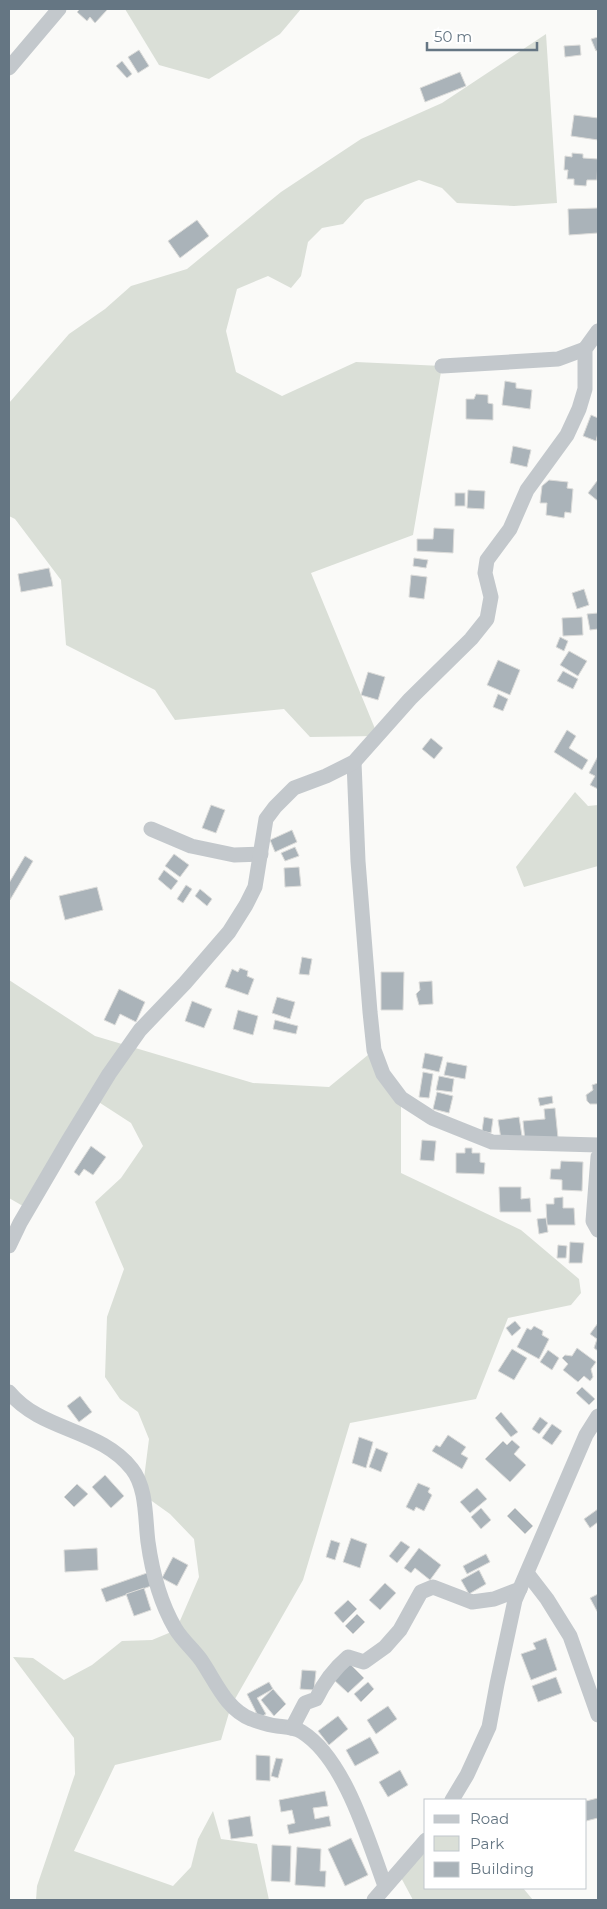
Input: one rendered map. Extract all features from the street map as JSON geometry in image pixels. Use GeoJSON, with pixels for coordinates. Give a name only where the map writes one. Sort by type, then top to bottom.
{"type":"FeatureCollection","features":[{"type":"Feature","properties":{"kind":"street"},"geometry":{"type":"LineString","coordinates":[[9,68],[56,10]]}},
{"type":"Feature","properties":{"kind":"street"},"geometry":{"type":"LineString","coordinates":[[442,366],[558,359],[585,349],[598,331]]}},
{"type":"Feature","properties":{"kind":"street"},"geometry":{"type":"LineString","coordinates":[[9,1246],[20,1223],[109,1074],[140,1030],[185,984],[229,932],[246,905],[255,887],[266,819],[275,807],[294,788],[326,776],[354,762],[410,699],[471,639],[487,619],[492,597],[485,573],[487,560],[510,529],[527,490],[567,435],[580,409],[585,389],[585,349]]}},
{"type":"Feature","properties":{"kind":"street"},"geometry":{"type":"LineString","coordinates":[[354,762],[358,861],[370,1012],[374,1050],[382,1074],[401,1098],[432,1118],[492,1142],[598,1145]]}},
{"type":"Feature","properties":{"kind":"street"},"geometry":{"type":"LineString","coordinates":[[151,829],[191,846],[234,855],[260,854]]}},
{"type":"Feature","properties":{"kind":"street"},"geometry":{"type":"LineString","coordinates":[[598,1157],[593,1220],[598,1230]]}},
{"type":"Feature","properties":{"kind":"street"},"geometry":{"type":"LineString","coordinates":[[9,1392],[35,1416],[100,1443],[117,1454],[133,1470],[142,1494],[153,1566],[164,1607],[176,1630],[201,1660],[231,1706],[241,1714],[262,1723],[301,1731],[319,1746],[338,1772],[355,1806],[385,1886]]}},
{"type":"Feature","properties":{"kind":"street"},"geometry":{"type":"LineString","coordinates":[[453,1799],[468,1776],[489,1727],[515,1600],[586,1435],[598,1416]]}},
{"type":"Feature","properties":{"kind":"street"},"geometry":{"type":"LineString","coordinates":[[527,1573],[547,1599],[570,1636],[598,1715]]}},
{"type":"Feature","properties":{"kind":"street"},"geometry":{"type":"LineString","coordinates":[[292,1728],[305,1703],[316,1698],[322,1686],[348,1657],[364,1662],[385,1647],[400,1630],[421,1592],[434,1587],[472,1602],[494,1599],[520,1589]]}},
{"type":"Feature","properties":{"kind":"street"},"geometry":{"type":"LineString","coordinates":[[374,1900],[424,1842]]}},
{"type":"Feature","properties":{"kind":"green space"},"geometry":{"type":"Polygon","coordinates":[[[125,9],[301,9],[280,34],[209,79],[159,65],[125,9]]]}},
{"type":"Feature","properties":{"kind":"green space"},"geometry":{"type":"Polygon","coordinates":[[[546,34],[557,203],[514,206],[457,203],[442,188],[419,180],[365,200],[343,224],[322,228],[308,242],[301,276],[291,288],[268,276],[237,289],[226,331],[236,372],[282,396],[356,362],[442,366],[413,535],[311,573],[378,736],[310,737],[284,709],[175,720],[155,690],[66,645],[61,580],[15,519],[9,516],[9,403],[69,334],[105,309],[131,286],[187,269],[281,192],[361,139],[442,103],[546,34]]]}},
{"type":"Feature","properties":{"kind":"green space"},"geometry":{"type":"Polygon","coordinates":[[[575,792],[588,806],[598,805],[598,866],[524,887],[516,867],[575,792]]]}},
{"type":"Feature","properties":{"kind":"green space"},"geometry":{"type":"Polygon","coordinates":[[[9,980],[95,1036],[253,1083],[329,1087],[374,1050],[401,1098],[401,1173],[521,1230],[579,1279],[581,1293],[571,1305],[508,1318],[476,1399],[350,1423],[303,1580],[231,1706],[221,1740],[115,1765],[74,1851],[173,1886],[191,1867],[198,1839],[213,1811],[221,1839],[257,1844],[269,1900],[36,1900],[37,1886],[75,1774],[74,1738],[13,1657],[33,1658],[64,1680],[92,1665],[122,1641],[152,1640],[176,1630],[199,1577],[194,1539],[170,1514],[142,1494],[149,1439],[138,1412],[120,1399],[105,1377],[107,1317],[124,1269],[95,1202],[121,1178],[143,1146],[131,1123],[94,1099],[28,1209],[9,1198],[9,980]]]}},
{"type":"Feature","properties":{"kind":"green space"},"geometry":{"type":"Polygon","coordinates":[[[424,1842],[424,1889],[524,1889],[533,1900],[413,1900],[398,1872],[424,1842]]]}},
{"type":"Feature","properties":{"kind":"building"},"geometry":{"type":"Polygon","coordinates":[[[80,9],[107,10],[95,23],[90,17],[87,21],[77,12],[80,9]]]}},
{"type":"Feature","properties":{"kind":"building"},"geometry":{"type":"Polygon","coordinates":[[[598,37],[598,50],[596,51],[591,39],[598,37]]]}},
{"type":"Feature","properties":{"kind":"building"},"geometry":{"type":"Polygon","coordinates":[[[580,45],[581,55],[565,57],[564,46],[580,45]]]}},
{"type":"Feature","properties":{"kind":"building"},"geometry":{"type":"Polygon","coordinates":[[[139,50],[149,66],[138,73],[128,57],[139,50]]]}},
{"type":"Feature","properties":{"kind":"building"},"geometry":{"type":"Polygon","coordinates":[[[122,61],[132,74],[127,78],[116,66],[122,61]]]}},
{"type":"Feature","properties":{"kind":"building"},"geometry":{"type":"Polygon","coordinates":[[[460,72],[466,86],[425,102],[420,88],[460,72]]]}},
{"type":"Feature","properties":{"kind":"building"},"geometry":{"type":"Polygon","coordinates":[[[574,115],[598,118],[598,140],[571,136],[574,115]]]}},
{"type":"Feature","properties":{"kind":"building"},"geometry":{"type":"Polygon","coordinates":[[[572,153],[583,154],[583,158],[598,159],[597,180],[587,180],[586,186],[574,185],[574,179],[567,179],[568,170],[564,170],[565,156],[572,157],[572,153]]]}},
{"type":"Feature","properties":{"kind":"building"},"geometry":{"type":"Polygon","coordinates":[[[598,208],[598,233],[569,235],[568,209],[598,208]]]}},
{"type":"Feature","properties":{"kind":"building"},"geometry":{"type":"Polygon","coordinates":[[[197,220],[209,236],[180,258],[168,241],[197,220]]]}},
{"type":"Feature","properties":{"kind":"building"},"geometry":{"type":"Polygon","coordinates":[[[505,381],[516,383],[516,388],[532,390],[530,409],[502,405],[505,381]]]}},
{"type":"Feature","properties":{"kind":"building"},"geometry":{"type":"Polygon","coordinates":[[[476,394],[488,395],[488,403],[493,404],[493,420],[466,419],[466,399],[474,399],[476,394]]]}},
{"type":"Feature","properties":{"kind":"building"},"geometry":{"type":"Polygon","coordinates":[[[591,415],[598,418],[596,441],[583,436],[591,415]]]}},
{"type":"Feature","properties":{"kind":"building"},"geometry":{"type":"Polygon","coordinates":[[[513,446],[531,450],[527,467],[510,463],[513,446]]]}},
{"type":"Feature","properties":{"kind":"building"},"geometry":{"type":"Polygon","coordinates":[[[549,480],[568,482],[567,488],[573,489],[571,513],[565,512],[564,518],[546,515],[547,503],[540,503],[542,486],[549,480]]]}},
{"type":"Feature","properties":{"kind":"building"},"geometry":{"type":"Polygon","coordinates":[[[598,482],[598,501],[588,493],[598,482]]]}},
{"type":"Feature","properties":{"kind":"building"},"geometry":{"type":"Polygon","coordinates":[[[468,490],[485,491],[484,509],[467,508],[468,490]]]}},
{"type":"Feature","properties":{"kind":"building"},"geometry":{"type":"Polygon","coordinates":[[[455,493],[465,493],[465,506],[455,506],[455,493]]]}},
{"type":"Feature","properties":{"kind":"building"},"geometry":{"type":"Polygon","coordinates":[[[434,528],[454,529],[453,553],[417,551],[417,539],[433,539],[434,528]]]}},
{"type":"Feature","properties":{"kind":"building"},"geometry":{"type":"Polygon","coordinates":[[[414,558],[428,560],[426,568],[413,566],[414,558]]]}},
{"type":"Feature","properties":{"kind":"building"},"geometry":{"type":"Polygon","coordinates":[[[49,568],[53,586],[21,592],[18,574],[49,568]]]}},
{"type":"Feature","properties":{"kind":"building"},"geometry":{"type":"Polygon","coordinates":[[[411,575],[427,577],[424,599],[409,597],[411,575]]]}},
{"type":"Feature","properties":{"kind":"building"},"geometry":{"type":"Polygon","coordinates":[[[584,589],[589,605],[577,609],[572,593],[584,589]]]}},
{"type":"Feature","properties":{"kind":"building"},"geometry":{"type":"Polygon","coordinates":[[[598,613],[598,629],[590,630],[587,614],[598,613]]]}},
{"type":"Feature","properties":{"kind":"building"},"geometry":{"type":"Polygon","coordinates":[[[582,617],[583,635],[563,636],[562,618],[582,617]]]}},
{"type":"Feature","properties":{"kind":"building"},"geometry":{"type":"Polygon","coordinates":[[[560,637],[568,641],[564,651],[556,647],[560,637]]]}},
{"type":"Feature","properties":{"kind":"building"},"geometry":{"type":"Polygon","coordinates":[[[569,651],[587,661],[578,676],[560,665],[569,651]]]}},
{"type":"Feature","properties":{"kind":"building"},"geometry":{"type":"Polygon","coordinates":[[[498,660],[520,670],[510,695],[487,685],[498,660]]]}},
{"type":"Feature","properties":{"kind":"building"},"geometry":{"type":"Polygon","coordinates":[[[563,671],[578,679],[573,689],[557,681],[563,671]]]}},
{"type":"Feature","properties":{"kind":"building"},"geometry":{"type":"Polygon","coordinates":[[[368,672],[385,677],[378,700],[361,695],[368,672]]]}},
{"type":"Feature","properties":{"kind":"building"},"geometry":{"type":"Polygon","coordinates":[[[498,694],[508,699],[503,711],[493,707],[498,694]]]}},
{"type":"Feature","properties":{"kind":"building"},"geometry":{"type":"Polygon","coordinates":[[[567,730],[576,736],[569,748],[588,760],[582,770],[554,752],[567,730]]]}},
{"type":"Feature","properties":{"kind":"building"},"geometry":{"type":"Polygon","coordinates":[[[431,738],[443,748],[434,759],[422,749],[431,738]]]}},
{"type":"Feature","properties":{"kind":"building"},"geometry":{"type":"Polygon","coordinates":[[[598,756],[598,789],[590,785],[595,776],[589,773],[598,756]]]}},
{"type":"Feature","properties":{"kind":"building"},"geometry":{"type":"Polygon","coordinates":[[[211,805],[225,810],[216,833],[202,828],[211,805]]]}},
{"type":"Feature","properties":{"kind":"building"},"geometry":{"type":"Polygon","coordinates":[[[292,830],[297,842],[275,852],[270,840],[292,830]]]}},
{"type":"Feature","properties":{"kind":"building"},"geometry":{"type":"Polygon","coordinates":[[[295,847],[299,856],[285,861],[281,853],[295,847]]]}},
{"type":"Feature","properties":{"kind":"building"},"geometry":{"type":"Polygon","coordinates":[[[174,854],[189,865],[180,877],[165,866],[174,854]]]}},
{"type":"Feature","properties":{"kind":"building"},"geometry":{"type":"Polygon","coordinates":[[[25,856],[33,861],[10,900],[9,883],[25,856]]]}},
{"type":"Feature","properties":{"kind":"building"},"geometry":{"type":"Polygon","coordinates":[[[299,867],[301,886],[285,887],[284,868],[299,867]]]}},
{"type":"Feature","properties":{"kind":"building"},"geometry":{"type":"Polygon","coordinates":[[[164,870],[178,881],[171,890],[158,879],[164,870]]]}},
{"type":"Feature","properties":{"kind":"building"},"geometry":{"type":"Polygon","coordinates":[[[186,885],[192,889],[183,903],[177,899],[186,885]]]}},
{"type":"Feature","properties":{"kind":"building"},"geometry":{"type":"Polygon","coordinates":[[[97,887],[103,910],[65,920],[59,896],[97,887]]]}},
{"type":"Feature","properties":{"kind":"building"},"geometry":{"type":"Polygon","coordinates":[[[200,889],[212,899],[207,906],[195,896],[200,889]]]}},
{"type":"Feature","properties":{"kind":"building"},"geometry":{"type":"Polygon","coordinates":[[[302,957],[312,959],[309,975],[299,974],[302,957]]]}},
{"type":"Feature","properties":{"kind":"building"},"geometry":{"type":"Polygon","coordinates":[[[240,968],[248,971],[247,976],[254,979],[248,995],[225,987],[232,969],[238,972],[240,968]]]}},
{"type":"Feature","properties":{"kind":"building"},"geometry":{"type":"Polygon","coordinates":[[[381,972],[404,972],[403,1010],[381,1010],[381,972]]]}},
{"type":"Feature","properties":{"kind":"building"},"geometry":{"type":"Polygon","coordinates":[[[432,981],[433,1004],[419,1005],[416,994],[420,990],[419,982],[432,981]]]}},
{"type":"Feature","properties":{"kind":"building"},"geometry":{"type":"Polygon","coordinates":[[[119,989],[145,1002],[136,1022],[120,1014],[115,1025],[104,1020],[119,989]]]}},
{"type":"Feature","properties":{"kind":"building"},"geometry":{"type":"Polygon","coordinates":[[[277,997],[295,1002],[290,1019],[272,1013],[277,997]]]}},
{"type":"Feature","properties":{"kind":"building"},"geometry":{"type":"Polygon","coordinates":[[[192,1001],[212,1009],[204,1028],[185,1021],[192,1001]]]}},
{"type":"Feature","properties":{"kind":"building"},"geometry":{"type":"Polygon","coordinates":[[[238,1010],[258,1016],[253,1035],[233,1029],[238,1010]]]}},
{"type":"Feature","properties":{"kind":"building"},"geometry":{"type":"Polygon","coordinates":[[[275,1020],[298,1026],[296,1034],[273,1029],[275,1020]]]}},
{"type":"Feature","properties":{"kind":"building"},"geometry":{"type":"Polygon","coordinates":[[[425,1053],[443,1057],[439,1072],[422,1068],[425,1053]]]}},
{"type":"Feature","properties":{"kind":"building"},"geometry":{"type":"Polygon","coordinates":[[[447,1062],[467,1066],[465,1079],[444,1075],[447,1062]]]}},
{"type":"Feature","properties":{"kind":"building"},"geometry":{"type":"Polygon","coordinates":[[[423,1072],[433,1074],[429,1098],[419,1097],[423,1072]]]}},
{"type":"Feature","properties":{"kind":"building"},"geometry":{"type":"Polygon","coordinates":[[[439,1076],[454,1079],[452,1092],[436,1090],[439,1076]]]}},
{"type":"Feature","properties":{"kind":"building"},"geometry":{"type":"Polygon","coordinates":[[[598,1083],[598,1104],[590,1104],[587,1101],[586,1095],[593,1090],[592,1085],[598,1083]]]}},
{"type":"Feature","properties":{"kind":"building"},"geometry":{"type":"Polygon","coordinates":[[[437,1092],[453,1096],[449,1113],[433,1109],[437,1092]]]}},
{"type":"Feature","properties":{"kind":"building"},"geometry":{"type":"Polygon","coordinates":[[[552,1096],[553,1103],[540,1106],[538,1098],[552,1096]]]}},
{"type":"Feature","properties":{"kind":"building"},"geometry":{"type":"Polygon","coordinates":[[[555,1108],[558,1138],[525,1141],[523,1121],[545,1119],[544,1109],[555,1108]]]}},
{"type":"Feature","properties":{"kind":"building"},"geometry":{"type":"Polygon","coordinates":[[[484,1117],[493,1119],[491,1133],[482,1131],[484,1117]]]}},
{"type":"Feature","properties":{"kind":"building"},"geometry":{"type":"Polygon","coordinates":[[[519,1117],[522,1136],[501,1139],[498,1120],[519,1117]]]}},
{"type":"Feature","properties":{"kind":"building"},"geometry":{"type":"Polygon","coordinates":[[[422,1140],[436,1141],[434,1161],[420,1160],[422,1140]]]}},
{"type":"Feature","properties":{"kind":"building"},"geometry":{"type":"Polygon","coordinates":[[[91,1146],[106,1157],[93,1175],[84,1169],[79,1176],[74,1172],[91,1146]]]}},
{"type":"Feature","properties":{"kind":"building"},"geometry":{"type":"Polygon","coordinates":[[[465,1148],[472,1148],[472,1153],[480,1153],[480,1162],[485,1163],[484,1174],[456,1173],[456,1153],[465,1153],[465,1148]]]}},
{"type":"Feature","properties":{"kind":"building"},"geometry":{"type":"Polygon","coordinates":[[[561,1161],[583,1162],[582,1191],[562,1190],[562,1180],[550,1179],[551,1169],[560,1169],[561,1161]]]}},
{"type":"Feature","properties":{"kind":"building"},"geometry":{"type":"Polygon","coordinates":[[[499,1187],[521,1187],[521,1199],[530,1198],[531,1212],[500,1212],[499,1187]]]}},
{"type":"Feature","properties":{"kind":"building"},"geometry":{"type":"Polygon","coordinates":[[[563,1197],[563,1208],[574,1208],[575,1225],[547,1225],[546,1204],[554,1204],[554,1198],[563,1197]]]}},
{"type":"Feature","properties":{"kind":"building"},"geometry":{"type":"Polygon","coordinates":[[[546,1218],[548,1232],[539,1234],[537,1219],[546,1218]]]}},
{"type":"Feature","properties":{"kind":"building"},"geometry":{"type":"Polygon","coordinates":[[[570,1242],[584,1243],[582,1263],[569,1263],[570,1242]]]}},
{"type":"Feature","properties":{"kind":"building"},"geometry":{"type":"Polygon","coordinates":[[[558,1245],[567,1246],[566,1258],[557,1258],[558,1245]]]}},
{"type":"Feature","properties":{"kind":"building"},"geometry":{"type":"Polygon","coordinates":[[[515,1321],[521,1328],[512,1336],[506,1328],[515,1321]]]}},
{"type":"Feature","properties":{"kind":"building"},"geometry":{"type":"Polygon","coordinates":[[[598,1323],[598,1351],[594,1348],[597,1339],[590,1334],[598,1323]]]}},
{"type":"Feature","properties":{"kind":"building"},"geometry":{"type":"Polygon","coordinates":[[[534,1326],[543,1331],[542,1335],[549,1339],[539,1359],[517,1347],[527,1328],[531,1330],[534,1326]]]}},
{"type":"Feature","properties":{"kind":"building"},"geometry":{"type":"Polygon","coordinates":[[[577,1348],[596,1362],[591,1369],[593,1377],[590,1381],[584,1376],[578,1382],[563,1370],[568,1364],[562,1358],[565,1355],[572,1356],[577,1348]]]}},
{"type":"Feature","properties":{"kind":"building"},"geometry":{"type":"Polygon","coordinates":[[[512,1349],[527,1358],[514,1380],[498,1371],[512,1349]]]}},
{"type":"Feature","properties":{"kind":"building"},"geometry":{"type":"Polygon","coordinates":[[[548,1350],[559,1358],[552,1370],[540,1362],[548,1350]]]}},
{"type":"Feature","properties":{"kind":"building"},"geometry":{"type":"Polygon","coordinates":[[[582,1387],[595,1399],[589,1405],[576,1393],[582,1387]]]}},
{"type":"Feature","properties":{"kind":"building"},"geometry":{"type":"Polygon","coordinates":[[[80,1396],[92,1412],[79,1422],[67,1406],[80,1396]]]}},
{"type":"Feature","properties":{"kind":"building"},"geometry":{"type":"Polygon","coordinates":[[[501,1412],[518,1432],[511,1437],[495,1418],[501,1412]]]}},
{"type":"Feature","properties":{"kind":"building"},"geometry":{"type":"Polygon","coordinates":[[[540,1417],[548,1423],[539,1434],[532,1429],[540,1417]]]}},
{"type":"Feature","properties":{"kind":"building"},"geometry":{"type":"Polygon","coordinates":[[[552,1424],[562,1431],[552,1445],[542,1438],[552,1424]]]}},
{"type":"Feature","properties":{"kind":"building"},"geometry":{"type":"Polygon","coordinates":[[[448,1435],[466,1447],[461,1454],[468,1458],[462,1469],[432,1451],[436,1445],[440,1447],[448,1435]]]}},
{"type":"Feature","properties":{"kind":"building"},"geometry":{"type":"Polygon","coordinates":[[[359,1437],[373,1442],[366,1468],[352,1463],[359,1437]]]}},
{"type":"Feature","properties":{"kind":"building"},"geometry":{"type":"Polygon","coordinates":[[[512,1440],[520,1447],[514,1454],[526,1465],[510,1482],[485,1459],[503,1441],[507,1445],[512,1440]]]}},
{"type":"Feature","properties":{"kind":"building"},"geometry":{"type":"Polygon","coordinates":[[[376,1448],[388,1453],[381,1472],[369,1467],[376,1448]]]}},
{"type":"Feature","properties":{"kind":"building"},"geometry":{"type":"Polygon","coordinates":[[[105,1475],[124,1496],[111,1508],[92,1487],[105,1475]]]}},
{"type":"Feature","properties":{"kind":"building"},"geometry":{"type":"Polygon","coordinates":[[[418,1483],[430,1488],[428,1492],[432,1495],[424,1511],[416,1507],[414,1511],[406,1507],[418,1483]]]}},
{"type":"Feature","properties":{"kind":"building"},"geometry":{"type":"Polygon","coordinates":[[[77,1484],[88,1494],[74,1507],[64,1497],[77,1484]]]}},
{"type":"Feature","properties":{"kind":"building"},"geometry":{"type":"Polygon","coordinates":[[[477,1488],[487,1499],[470,1513],[460,1502],[477,1488]]]}},
{"type":"Feature","properties":{"kind":"building"},"geometry":{"type":"Polygon","coordinates":[[[481,1508],[491,1520],[481,1529],[471,1517],[481,1508]]]}},
{"type":"Feature","properties":{"kind":"building"},"geometry":{"type":"Polygon","coordinates":[[[515,1508],[533,1526],[525,1534],[507,1516],[515,1508]]]}},
{"type":"Feature","properties":{"kind":"building"},"geometry":{"type":"Polygon","coordinates":[[[598,1509],[598,1522],[590,1528],[584,1519],[598,1509]]]}},
{"type":"Feature","properties":{"kind":"building"},"geometry":{"type":"Polygon","coordinates":[[[351,1538],[367,1544],[360,1568],[343,1562],[351,1538]]]}},
{"type":"Feature","properties":{"kind":"building"},"geometry":{"type":"Polygon","coordinates":[[[331,1540],[340,1543],[335,1560],[326,1557],[331,1540]]]}},
{"type":"Feature","properties":{"kind":"building"},"geometry":{"type":"Polygon","coordinates":[[[401,1541],[410,1547],[397,1563],[389,1556],[401,1541]]]}},
{"type":"Feature","properties":{"kind":"building"},"geometry":{"type":"Polygon","coordinates":[[[97,1548],[98,1570],[65,1572],[64,1550],[97,1548]]]}},
{"type":"Feature","properties":{"kind":"building"},"geometry":{"type":"Polygon","coordinates":[[[419,1548],[441,1565],[430,1580],[415,1568],[411,1573],[404,1568],[419,1548]]]}},
{"type":"Feature","properties":{"kind":"building"},"geometry":{"type":"Polygon","coordinates":[[[486,1554],[490,1562],[467,1574],[463,1566],[486,1554]]]}},
{"type":"Feature","properties":{"kind":"building"},"geometry":{"type":"Polygon","coordinates":[[[173,1557],[188,1565],[177,1586],[162,1578],[173,1557]]]}},
{"type":"Feature","properties":{"kind":"building"},"geometry":{"type":"Polygon","coordinates":[[[479,1570],[486,1584],[469,1594],[461,1580],[479,1570]]]}},
{"type":"Feature","properties":{"kind":"building"},"geometry":{"type":"Polygon","coordinates":[[[147,1573],[151,1586],[106,1602],[101,1589],[147,1573]]]}},
{"type":"Feature","properties":{"kind":"building"},"geometry":{"type":"Polygon","coordinates":[[[385,1583],[396,1593],[380,1610],[369,1600],[385,1583]]]}},
{"type":"Feature","properties":{"kind":"building"},"geometry":{"type":"Polygon","coordinates":[[[144,1588],[151,1610],[134,1616],[126,1594],[144,1588]]]}},
{"type":"Feature","properties":{"kind":"building"},"geometry":{"type":"Polygon","coordinates":[[[598,1594],[598,1613],[590,1598],[598,1594]]]}},
{"type":"Feature","properties":{"kind":"building"},"geometry":{"type":"Polygon","coordinates":[[[348,1600],[357,1609],[343,1623],[334,1613],[348,1600]]]}},
{"type":"Feature","properties":{"kind":"building"},"geometry":{"type":"Polygon","coordinates":[[[357,1614],[365,1622],[353,1634],[345,1626],[357,1614]]]}},
{"type":"Feature","properties":{"kind":"building"},"geometry":{"type":"Polygon","coordinates":[[[546,1638],[557,1670],[531,1680],[521,1654],[536,1649],[533,1643],[546,1638]]]}},
{"type":"Feature","properties":{"kind":"building"},"geometry":{"type":"Polygon","coordinates":[[[349,1663],[364,1678],[348,1693],[333,1679],[349,1663]]]}},
{"type":"Feature","properties":{"kind":"building"},"geometry":{"type":"Polygon","coordinates":[[[302,1670],[316,1671],[314,1690],[300,1689],[302,1670]]]}},
{"type":"Feature","properties":{"kind":"building"},"geometry":{"type":"Polygon","coordinates":[[[556,1677],[562,1693],[538,1702],[532,1686],[556,1677]]]}},
{"type":"Feature","properties":{"kind":"building"},"geometry":{"type":"Polygon","coordinates":[[[269,1682],[273,1689],[257,1698],[266,1714],[259,1718],[247,1694],[269,1682]]]}},
{"type":"Feature","properties":{"kind":"building"},"geometry":{"type":"Polygon","coordinates":[[[368,1682],[374,1689],[361,1702],[354,1694],[368,1682]]]}},
{"type":"Feature","properties":{"kind":"building"},"geometry":{"type":"Polygon","coordinates":[[[273,1689],[286,1704],[274,1716],[261,1700],[273,1689]]]}},
{"type":"Feature","properties":{"kind":"building"},"geometry":{"type":"Polygon","coordinates":[[[388,1706],[397,1719],[376,1734],[367,1720],[388,1706]]]}},
{"type":"Feature","properties":{"kind":"building"},"geometry":{"type":"Polygon","coordinates":[[[338,1716],[348,1729],[329,1745],[318,1731],[338,1716]]]}},
{"type":"Feature","properties":{"kind":"building"},"geometry":{"type":"Polygon","coordinates":[[[370,1737],[379,1753],[355,1766],[346,1750],[370,1737]]]}},
{"type":"Feature","properties":{"kind":"building"},"geometry":{"type":"Polygon","coordinates":[[[256,1755],[270,1756],[270,1781],[256,1780],[256,1755]]]}},
{"type":"Feature","properties":{"kind":"building"},"geometry":{"type":"Polygon","coordinates":[[[276,1758],[283,1759],[278,1778],[271,1776],[276,1758]]]}},
{"type":"Feature","properties":{"kind":"building"},"geometry":{"type":"Polygon","coordinates":[[[400,1770],[408,1785],[388,1797],[379,1782],[400,1770]]]}},
{"type":"Feature","properties":{"kind":"building"},"geometry":{"type":"Polygon","coordinates":[[[325,1791],[328,1806],[313,1808],[315,1819],[329,1816],[331,1826],[289,1834],[287,1825],[295,1823],[292,1810],[281,1812],[279,1800],[325,1791]]]}},
{"type":"Feature","properties":{"kind":"building"},"geometry":{"type":"Polygon","coordinates":[[[598,1798],[598,1818],[587,1821],[587,1801],[598,1798]]]}},
{"type":"Feature","properties":{"kind":"building"},"geometry":{"type":"Polygon","coordinates":[[[250,1816],[253,1836],[231,1839],[228,1820],[250,1816]]]}},
{"type":"Feature","properties":{"kind":"building"},"geometry":{"type":"Polygon","coordinates":[[[351,1838],[368,1875],[345,1886],[328,1849],[351,1838]]]}},
{"type":"Feature","properties":{"kind":"building"},"geometry":{"type":"Polygon","coordinates":[[[272,1845],[291,1846],[290,1882],[271,1881],[272,1845]]]}},
{"type":"Feature","properties":{"kind":"building"},"geometry":{"type":"Polygon","coordinates":[[[297,1847],[321,1849],[320,1871],[326,1871],[325,1887],[295,1885],[297,1847]]]}}]}
